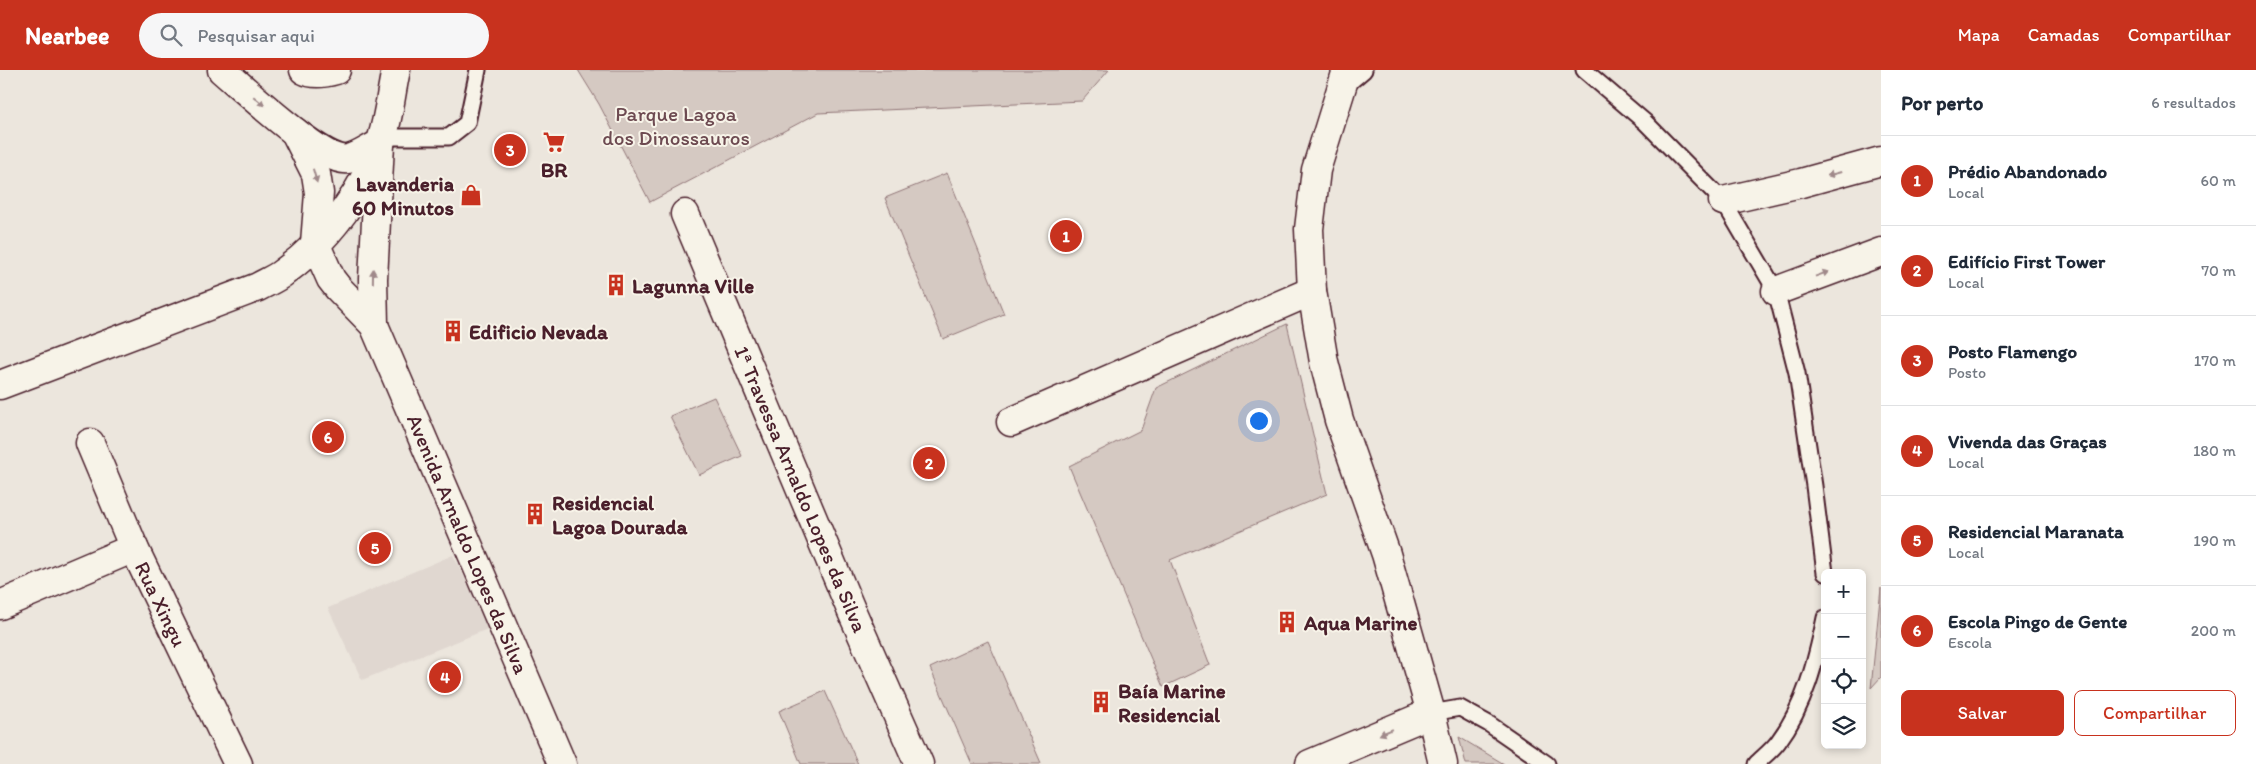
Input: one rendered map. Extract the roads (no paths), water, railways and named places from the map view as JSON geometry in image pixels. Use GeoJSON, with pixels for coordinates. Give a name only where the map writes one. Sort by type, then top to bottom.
{"type":"FeatureCollection","features":[{"type":"Feature","properties":{"kind":"street"},"geometry":{"type":"LineString","coordinates":[[222,70],[295,132],[325,153],[336,158],[348,159],[381,140]]}},
{"type":"Feature","properties":{"kind":"street"},"geometry":{"type":"LineString","coordinates":[[304,70],[307,72],[327,73],[336,70]]}},
{"type":"Feature","properties":{"kind":"street"},"geometry":{"type":"LineString","coordinates":[[374,324],[373,261],[381,140],[396,70]]}},
{"type":"Feature","properties":{"kind":"street"},"geometry":{"type":"LineString","coordinates":[[1344,80],[1316,170],[1309,229],[1312,291],[1324,362],[1339,420],[1386,554],[1431,714],[1443,764]]}},
{"type":"Feature","properties":{"kind":"street"},"geometry":{"type":"LineString","coordinates":[[295,132],[316,174],[319,193],[316,244],[331,279],[374,324]]}},
{"type":"Feature","properties":{"kind":"street"},"geometry":{"type":"LineString","coordinates":[[0,385],[258,287],[284,272],[316,244],[339,218],[362,186],[381,140]]}},
{"type":"Feature","properties":{"kind":"street"},"geometry":{"type":"LineString","coordinates":[[1723,201],[1801,184],[1881,162]]}},
{"type":"Feature","properties":{"kind":"street","name":"1ª Travessa Arnaldo Lopes da Silva"},"geometry":{"type":"LineString","coordinates":[[684,214],[848,603],[919,764]]}},
{"type":"Feature","properties":{"kind":"street"},"geometry":{"type":"LineString","coordinates":[[1776,291],[1881,252]]}},
{"type":"Feature","properties":{"kind":"street"},"geometry":{"type":"LineString","coordinates":[[1011,422],[1312,291]]}},
{"type":"Feature","properties":{"kind":"street","name":"Avenida Arnaldo Lopes da Silva"},"geometry":{"type":"LineString","coordinates":[[374,324],[562,764]]}},
{"type":"Feature","properties":{"kind":"street","name":"Rua Xingu"},"geometry":{"type":"LineString","coordinates":[[90,443],[134,548],[238,764]]}},
{"type":"Feature","properties":{"kind":"street"},"geometry":{"type":"LineString","coordinates":[[0,605],[134,548]]}},
{"type":"Feature","properties":{"kind":"street"},"geometry":{"type":"LineString","coordinates":[[1310,764],[1431,714]]}},
{"type":"Feature","properties":{"kind":"lane"},"geometry":{"type":"LineString","coordinates":[[381,140],[449,137],[467,123],[478,70]]}},
{"type":"Feature","properties":{"kind":"lane"},"geometry":{"type":"LineString","coordinates":[[1344,80],[1364,70]]}},
{"type":"Feature","properties":{"kind":"lane"},"geometry":{"type":"LineString","coordinates":[[1584,70],[1645,122],[1723,201],[1776,291],[1797,374],[1824,569]]}},
{"type":"Feature","properties":{"kind":"lane"},"geometry":{"type":"LineString","coordinates":[[1756,764],[1778,743],[1800,705],[1816,658],[1821,636]]}},
{"type":"Feature","properties":{"kind":"lane"},"geometry":{"type":"LineString","coordinates":[[1431,714],[1460,708],[1489,724],[1547,764]]}},
{"type":"Feature","properties":{"kind":"place","name":"BR"},"geometry":{"type":"Point","coordinates":[554,142]}},
{"type":"Feature","properties":{"kind":"place","name":"Posto Flamengo"},"geometry":{"type":"Point","coordinates":[510,150]}},
{"type":"Feature","properties":{"kind":"place","name":"Lavanderia 60 Minutos"},"geometry":{"type":"Point","coordinates":[471,195]}},
{"type":"Feature","properties":{"kind":"place","name":"Prédio Abandonado"},"geometry":{"type":"Point","coordinates":[1066,236]}},
{"type":"Feature","properties":{"kind":"place","name":"Lagunna Ville"},"geometry":{"type":"Point","coordinates":[616,285]}},
{"type":"Feature","properties":{"kind":"place","name":"Edificio Nevada"},"geometry":{"type":"Point","coordinates":[453,331]}},
{"type":"Feature","properties":{"kind":"place","name":"Escola Pingo de Gente"},"geometry":{"type":"Point","coordinates":[328,437]}},
{"type":"Feature","properties":{"kind":"place","name":"Edifício First Tower"},"geometry":{"type":"Point","coordinates":[929,463]}},
{"type":"Feature","properties":{"kind":"place","name":"Residencial Lagoa Dourada"},"geometry":{"type":"Point","coordinates":[535,514]}},
{"type":"Feature","properties":{"kind":"place","name":"Residencial Maranata"},"geometry":{"type":"Point","coordinates":[375,548]}},
{"type":"Feature","properties":{"kind":"place","name":"Aqua Marine"},"geometry":{"type":"Point","coordinates":[1287,622]}},
{"type":"Feature","properties":{"kind":"place","name":"Vivenda das Graças"},"geometry":{"type":"Point","coordinates":[445,677]}},
{"type":"Feature","properties":{"kind":"place","name":"Baía Marine Residencial"},"geometry":{"type":"Point","coordinates":[1101,702]}},
{"type":"Feature","properties":{"kind":"park label","name":"Parque Lagoa dos Dinossauros"},"geometry":{"type":"Point","coordinates":[676,125]}}]}
